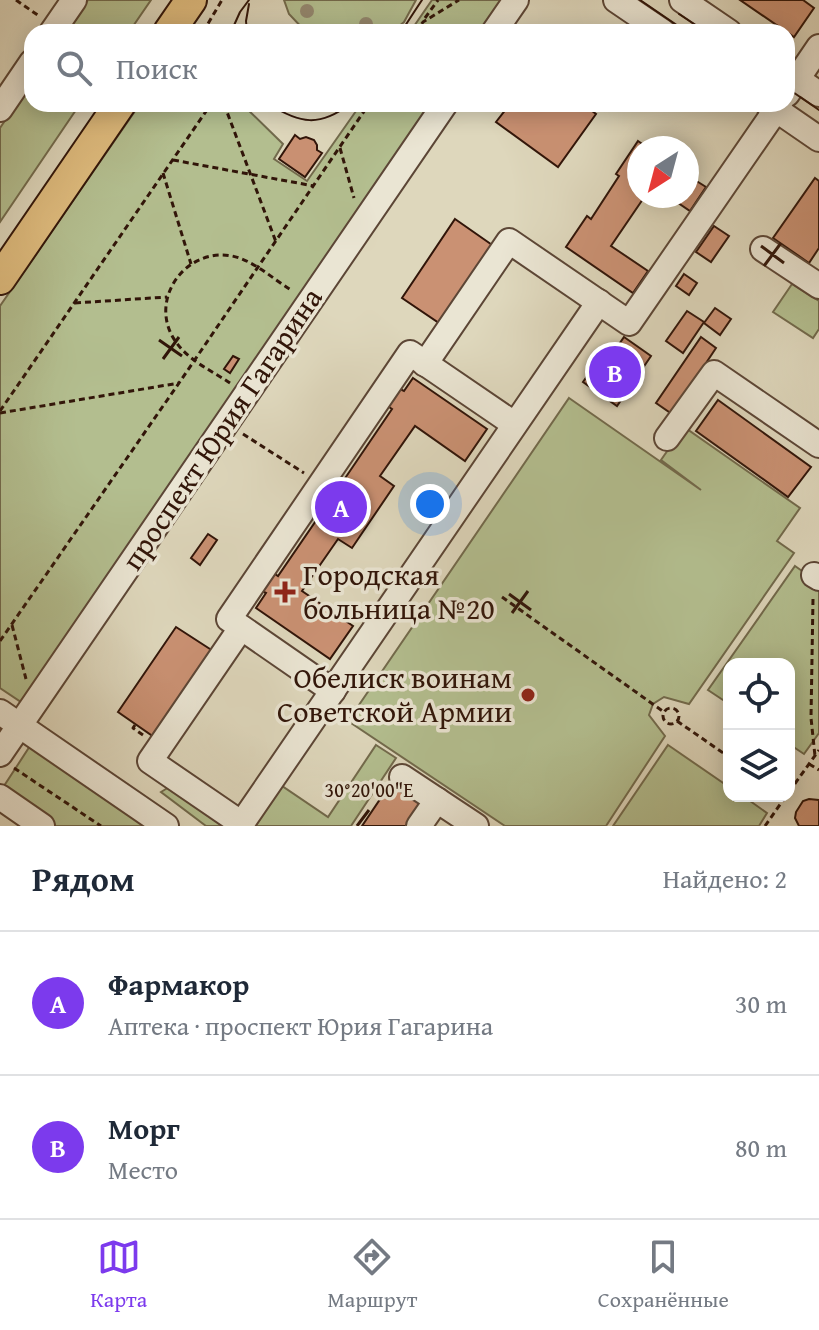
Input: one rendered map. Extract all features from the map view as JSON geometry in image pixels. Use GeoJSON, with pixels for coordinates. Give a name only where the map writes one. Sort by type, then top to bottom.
{"type":"FeatureCollection","features":[{"type":"Feature","properties":{"kind":"main road"},"geometry":{"type":"LineString","coordinates":[[152,24],[168,0]]}},
{"type":"Feature","properties":{"kind":"main road"},"geometry":{"type":"LineString","coordinates":[[174,24],[191,0]]}},
{"type":"Feature","properties":{"kind":"main road"},"geometry":{"type":"LineString","coordinates":[[0,245],[91,112]]}},
{"type":"Feature","properties":{"kind":"main road"},"geometry":{"type":"LineString","coordinates":[[0,279],[115,112]]}},
{"type":"Feature","properties":{"kind":"street"},"geometry":{"type":"LineString","coordinates":[[46,24],[74,0]]}},
{"type":"Feature","properties":{"kind":"street"},"geometry":{"type":"LineString","coordinates":[[500,24],[516,0]]}},
{"type":"Feature","properties":{"kind":"street"},"geometry":{"type":"LineString","coordinates":[[616,0],[651,24]]}},
{"type":"Feature","properties":{"kind":"street"},"geometry":{"type":"LineString","coordinates":[[682,0],[717,24]]}},
{"type":"Feature","properties":{"kind":"street"},"geometry":{"type":"LineString","coordinates":[[795,78],[819,47]]}},
{"type":"Feature","properties":{"kind":"street"},"geometry":{"type":"LineString","coordinates":[[0,109],[24,74]]}},
{"type":"Feature","properties":{"kind":"street"},"geometry":{"type":"LineString","coordinates":[[795,94],[819,94]]}},
{"type":"Feature","properties":{"kind":"street"},"geometry":{"type":"LineString","coordinates":[[795,109],[819,139]]}},
{"type":"Feature","properties":{"kind":"street","name":"проспект Юрия Гагарина"},"geometry":{"type":"LineString","coordinates":[[7,761],[10,719],[36,702],[440,112]]}},
{"type":"Feature","properties":{"kind":"street"},"geometry":{"type":"LineString","coordinates":[[425,364],[509,241],[629,323],[771,112]]}},
{"type":"Feature","properties":{"kind":"street"},"geometry":{"type":"LineString","coordinates":[[763,249],[818,285]]}},
{"type":"Feature","properties":{"kind":"street"},"geometry":{"type":"LineString","coordinates":[[241,628],[150,761],[241,825],[599,302]]}},
{"type":"Feature","properties":{"kind":"street"},"geometry":{"type":"LineString","coordinates":[[333,691],[229,619],[410,353],[514,424]]}},
{"type":"Feature","properties":{"kind":"street"},"geometry":{"type":"LineString","coordinates":[[667,438],[714,373],[819,445]]}},
{"type":"Feature","properties":{"kind":"street"},"geometry":{"type":"LineString","coordinates":[[10,719],[166,826]]}},
{"type":"Feature","properties":{"kind":"street"},"geometry":{"type":"LineString","coordinates":[[402,777],[476,826]]}},
{"type":"Feature","properties":{"kind":"street"},"geometry":{"type":"LineString","coordinates":[[0,797],[42,826]]}},
{"type":"Feature","properties":{"kind":"street"},"geometry":{"type":"LineString","coordinates":[[419,826],[437,800]]}},
{"type":"Feature","properties":{"kind":"path"},"geometry":{"type":"LineString","coordinates":[[16,0],[46,24]]}},
{"type":"Feature","properties":{"kind":"path"},"geometry":{"type":"LineString","coordinates":[[208,24],[222,0]]}},
{"type":"Feature","properties":{"kind":"path"},"geometry":{"type":"LineString","coordinates":[[423,22],[438,0]]}},
{"type":"Feature","properties":{"kind":"path"},"geometry":{"type":"LineString","coordinates":[[423,22],[459,0]]}},
{"type":"Feature","properties":{"kind":"path"},"geometry":{"type":"LineString","coordinates":[[0,412],[206,112]]}},
{"type":"Feature","properties":{"kind":"path"},"geometry":{"type":"LineString","coordinates":[[227,112],[276,242]]}},
{"type":"Feature","properties":{"kind":"path"},"geometry":{"type":"LineString","coordinates":[[0,641],[364,112]]}},
{"type":"Feature","properties":{"kind":"path"},"geometry":{"type":"LineString","coordinates":[[340,148],[362,225]]}},
{"type":"Feature","properties":{"kind":"path"},"geometry":{"type":"LineString","coordinates":[[173,160],[314,186]]}},
{"type":"Feature","properties":{"kind":"path"},"geometry":{"type":"LineString","coordinates":[[163,173],[191,264]]}},
{"type":"Feature","properties":{"kind":"path"},"geometry":{"type":"LineString","coordinates":[[247,394],[178,346],[168,328],[166,307],[167,297],[179,275],[191,264],[209,256],[229,256],[248,262],[309,302]]}},
{"type":"Feature","properties":{"kind":"path"},"geometry":{"type":"LineString","coordinates":[[74,303],[167,297]]}},
{"type":"Feature","properties":{"kind":"path"},"geometry":{"type":"LineString","coordinates":[[0,412],[179,383]]}},
{"type":"Feature","properties":{"kind":"path"},"geometry":{"type":"LineString","coordinates":[[237,430],[321,484]]}},
{"type":"Feature","properties":{"kind":"path"},"geometry":{"type":"LineString","coordinates":[[815,756],[811,718],[816,577]]}},
{"type":"Feature","properties":{"kind":"path"},"geometry":{"type":"LineString","coordinates":[[502,597],[664,712]]}},
{"type":"Feature","properties":{"kind":"path"},"geometry":{"type":"LineString","coordinates":[[12,625],[28,688],[36,702]]}},
{"type":"Feature","properties":{"kind":"path"},"geometry":{"type":"LineString","coordinates":[[664,712],[669,709],[676,711],[677,721]]}},
{"type":"Feature","properties":{"kind":"path"},"geometry":{"type":"LineString","coordinates":[[664,712],[667,723],[677,721]]}},
{"type":"Feature","properties":{"kind":"path"},"geometry":{"type":"LineString","coordinates":[[677,721],[723,753]]}},
{"type":"Feature","properties":{"kind":"path"},"geometry":{"type":"LineString","coordinates":[[795,784],[819,750]]}},
{"type":"Feature","properties":{"kind":"path"},"geometry":{"type":"LineString","coordinates":[[7,761],[101,826]]}},
{"type":"Feature","properties":{"kind":"path"},"geometry":{"type":"LineString","coordinates":[[809,764],[819,770]]}},
{"type":"Feature","properties":{"kind":"path"},"geometry":{"type":"LineString","coordinates":[[765,826],[782,802]]}},
{"type":"Feature","properties":{"kind":"green space"},"geometry":{"type":"Polygon","coordinates":[[[88,0],[151,0],[134,24],[72,24],[88,0]]]}},
{"type":"Feature","properties":{"kind":"green space"},"geometry":{"type":"Polygon","coordinates":[[[284,0],[416,0],[402,24],[298,24],[289,14],[284,0]]]}},
{"type":"Feature","properties":{"kind":"green space"},"geometry":{"type":"Polygon","coordinates":[[[432,0],[504,0],[488,24],[416,24],[432,0]]]}},
{"type":"Feature","properties":{"kind":"green space"},"geometry":{"type":"Polygon","coordinates":[[[24,93],[24,112],[75,112],[0,222],[0,128],[24,93]]]}},
{"type":"Feature","properties":{"kind":"green space"},"geometry":{"type":"Polygon","coordinates":[[[134,112],[250,112],[283,144],[274,159],[307,181],[355,112],[427,112],[21,702],[0,688],[0,306],[134,112]]]}},
{"type":"Feature","properties":{"kind":"green space"},"geometry":{"type":"Polygon","coordinates":[[[792,284],[819,301],[819,329],[813,338],[773,312],[792,284]]]}},
{"type":"Feature","properties":{"kind":"green space"},"geometry":{"type":"Polygon","coordinates":[[[569,398],[701,490],[661,460],[684,427],[800,508],[777,541],[794,553],[689,704],[664,697],[653,704],[649,715],[665,736],[606,826],[505,826],[348,721],[569,398]]]}},
{"type":"Feature","properties":{"kind":"green space"},"geometry":{"type":"Polygon","coordinates":[[[795,566],[819,583],[819,733],[804,754],[795,748],[795,658],[730,658],[795,566]]]}},
{"type":"Feature","properties":{"kind":"green space"},"geometry":{"type":"Polygon","coordinates":[[[723,669],[723,700],[708,690],[723,669]]]}},
{"type":"Feature","properties":{"kind":"green space"},"geometry":{"type":"Polygon","coordinates":[[[376,745],[396,758],[351,826],[251,826],[279,784],[328,817],[376,745]]]}},
{"type":"Feature","properties":{"kind":"green space"},"geometry":{"type":"Polygon","coordinates":[[[668,745],[723,783],[723,802],[751,802],[767,813],[759,826],[613,826],[668,745]]]}},
{"type":"Feature","properties":{"kind":"green space"},"geometry":{"type":"Polygon","coordinates":[[[30,746],[147,826],[56,826],[2,789],[30,746]]]}},
{"type":"Feature","properties":{"kind":"green space"},"geometry":{"type":"Polygon","coordinates":[[[174,784],[186,801],[212,812],[223,822],[222,826],[206,826],[161,792],[174,784]]]}},
{"type":"Feature","properties":{"kind":"building"},"geometry":{"type":"Polygon","coordinates":[[[740,0],[803,0],[814,8],[795,36],[795,24],[775,24],[740,0]]]}},
{"type":"Feature","properties":{"kind":"building"},"geometry":{"type":"Polygon","coordinates":[[[504,112],[596,114],[558,167],[496,122],[504,112]]]}},
{"type":"Feature","properties":{"kind":"building"},"geometry":{"type":"Polygon","coordinates":[[[295,135],[300,139],[306,137],[314,140],[317,150],[322,153],[305,177],[279,159],[295,135]]]}},
{"type":"Feature","properties":{"kind":"building"},"geometry":{"type":"Polygon","coordinates":[[[627,158],[627,208],[637,208],[611,246],[648,271],[633,293],[566,247],[587,216],[591,219],[619,176],[616,174],[627,158]]]}},
{"type":"Feature","properties":{"kind":"building"},"geometry":{"type":"Polygon","coordinates":[[[815,178],[819,181],[819,248],[809,263],[773,238],[815,178]]]}},
{"type":"Feature","properties":{"kind":"building"},"geometry":{"type":"Polygon","coordinates":[[[699,183],[706,187],[699,198],[699,183]]]}},
{"type":"Feature","properties":{"kind":"building"},"geometry":{"type":"Polygon","coordinates":[[[455,219],[495,247],[442,325],[402,298],[455,219]]]}},
{"type":"Feature","properties":{"kind":"building"},"geometry":{"type":"Polygon","coordinates":[[[714,226],[729,236],[711,262],[696,252],[714,226]]]}},
{"type":"Feature","properties":{"kind":"building"},"geometry":{"type":"Polygon","coordinates":[[[684,274],[697,283],[689,295],[676,286],[684,274]]]}},
{"type":"Feature","properties":{"kind":"building"},"geometry":{"type":"Polygon","coordinates":[[[715,308],[731,319],[720,335],[704,323],[715,308]]]}},
{"type":"Feature","properties":{"kind":"building"},"geometry":{"type":"Polygon","coordinates":[[[687,311],[704,322],[683,353],[666,341],[687,311]]]}},
{"type":"Feature","properties":{"kind":"building"},"geometry":{"type":"Polygon","coordinates":[[[624,337],[651,356],[617,406],[583,382],[597,362],[591,359],[597,351],[609,359],[624,337]]]}},
{"type":"Feature","properties":{"kind":"building"},"geometry":{"type":"Polygon","coordinates":[[[701,337],[716,348],[672,414],[656,403],[701,337]]]}},
{"type":"Feature","properties":{"kind":"building"},"geometry":{"type":"Polygon","coordinates":[[[233,356],[239,359],[230,373],[224,369],[233,356]]]}},
{"type":"Feature","properties":{"kind":"building"},"geometry":{"type":"Polygon","coordinates":[[[413,378],[487,429],[465,461],[415,426],[380,476],[394,486],[352,548],[338,539],[302,591],[353,626],[330,659],[256,608],[266,593],[260,590],[272,572],[278,576],[392,409],[386,405],[398,388],[404,391],[413,378]]]}},
{"type":"Feature","properties":{"kind":"building"},"geometry":{"type":"Polygon","coordinates":[[[718,400],[811,467],[788,497],[696,431],[718,400]]]}},
{"type":"Feature","properties":{"kind":"building"},"geometry":{"type":"Polygon","coordinates":[[[208,534],[217,540],[200,565],[191,558],[208,534]]]}},
{"type":"Feature","properties":{"kind":"building"},"geometry":{"type":"Polygon","coordinates":[[[176,627],[213,651],[154,737],[118,712],[176,627]]]}},
{"type":"Feature","properties":{"kind":"building"},"geometry":{"type":"Polygon","coordinates":[[[391,783],[421,803],[406,826],[362,826],[391,783]]]}},
{"type":"Feature","properties":{"kind":"building"},"geometry":{"type":"Polygon","coordinates":[[[819,800],[819,826],[799,826],[796,812],[803,801],[819,800]]]}},
{"type":"Feature","properties":{"kind":"tram line"},"geometry":{"type":"LineString","coordinates":[[235,24],[249,0]]}},
{"type":"Feature","properties":{"kind":"tram line"},"geometry":{"type":"LineString","coordinates":[[406,24],[422,0]]}},
{"type":"Feature","properties":{"kind":"tram line"},"geometry":{"type":"LineString","coordinates":[[640,0],[675,24]]}},
{"type":"Feature","properties":{"kind":"tram line"},"geometry":{"type":"LineString","coordinates":[[246,24],[249,4]]}},
{"type":"Feature","properties":{"kind":"tram line"},"geometry":{"type":"LineString","coordinates":[[679,14],[694,24]]}},
{"type":"Feature","properties":{"kind":"tram line"},"geometry":{"type":"LineString","coordinates":[[795,94],[819,110]]}},
{"type":"Feature","properties":{"kind":"tram line"},"geometry":{"type":"LineString","coordinates":[[284,112],[310,120],[329,117],[337,112]]}},
{"type":"Feature","properties":{"kind":"place","name":"Морг"},"geometry":{"type":"Point","coordinates":[615,372]}},
{"type":"Feature","properties":{"kind":"place","name":"Фармакор"},"geometry":{"type":"Point","coordinates":[341,507]}},
{"type":"Feature","properties":{"kind":"place","name":"Городская больница №20"},"geometry":{"type":"Point","coordinates":[285,592]}},
{"type":"Feature","properties":{"kind":"place","name":"Обелиск воинам Советской Армии"},"geometry":{"type":"Point","coordinates":[528,695]}}]}
